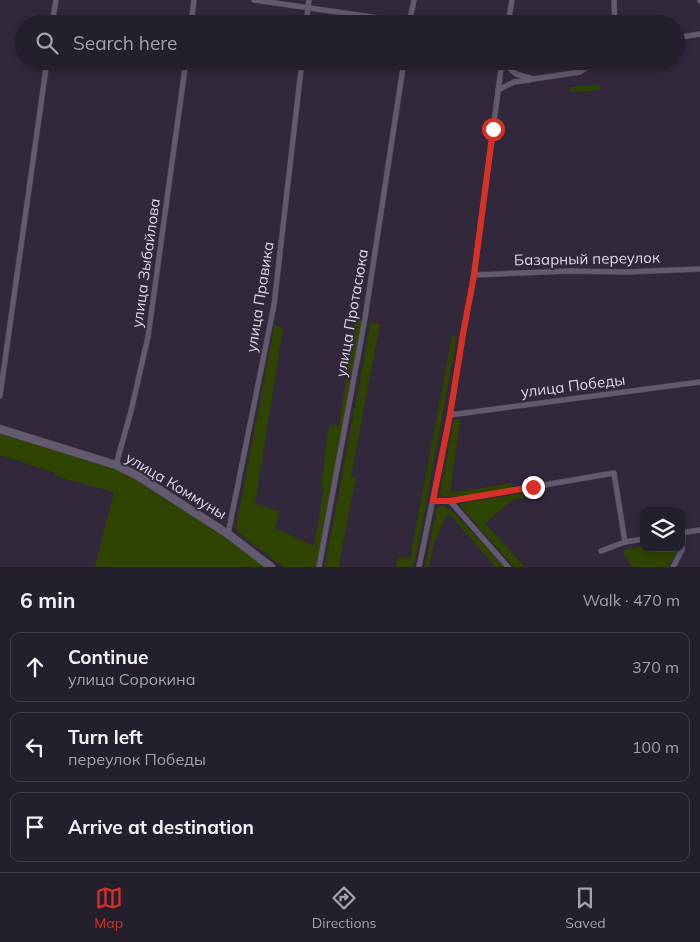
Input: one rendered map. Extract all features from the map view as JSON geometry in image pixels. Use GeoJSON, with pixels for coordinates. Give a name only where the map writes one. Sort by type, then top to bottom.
{"type":"FeatureCollection","features":[{"type":"Feature","properties":{"kind":"street"},"geometry":{"type":"LineString","coordinates":[[54,15],[56,0]]}},
{"type":"Feature","properties":{"kind":"street"},"geometry":{"type":"LineString","coordinates":[[192,15],[194,0]]}},
{"type":"Feature","properties":{"kind":"street"},"geometry":{"type":"LineString","coordinates":[[254,0],[356,15]]}},
{"type":"Feature","properties":{"kind":"street"},"geometry":{"type":"LineString","coordinates":[[307,15],[309,0]]}},
{"type":"Feature","properties":{"kind":"street"},"geometry":{"type":"LineString","coordinates":[[411,15],[414,0]]}},
{"type":"Feature","properties":{"kind":"street"},"geometry":{"type":"LineString","coordinates":[[510,15],[512,0]]}},
{"type":"Feature","properties":{"kind":"street"},"geometry":{"type":"LineString","coordinates":[[614,0],[614,15]]}},
{"type":"Feature","properties":{"kind":"street"},"geometry":{"type":"LineString","coordinates":[[685,36],[700,34]]}},
{"type":"Feature","properties":{"kind":"street"},"geometry":{"type":"LineString","coordinates":[[0,396],[46,70]]}},
{"type":"Feature","properties":{"kind":"street","name":"улица Зыбайлова"},"geometry":{"type":"LineString","coordinates":[[116,465],[148,337],[185,70]]}},
{"type":"Feature","properties":{"kind":"street","name":"улица Правика"},"geometry":{"type":"LineString","coordinates":[[228,534],[274,305],[301,70]]}},
{"type":"Feature","properties":{"kind":"street","name":"улица Протасюка"},"geometry":{"type":"LineString","coordinates":[[318,567],[365,318],[403,70]]}},
{"type":"Feature","properties":{"kind":"street"},"geometry":{"type":"LineString","coordinates":[[419,567],[450,415],[474,275],[500,70]]}},
{"type":"Feature","properties":{"kind":"street"},"geometry":{"type":"LineString","coordinates":[[511,70],[516,74],[533,79]]}},
{"type":"Feature","properties":{"kind":"street"},"geometry":{"type":"LineString","coordinates":[[498,90],[514,82],[583,70]]}},
{"type":"Feature","properties":{"kind":"street","name":"Базарный переулок"},"geometry":{"type":"LineString","coordinates":[[474,275],[700,269]]}},
{"type":"Feature","properties":{"kind":"street","name":"улица Победы"},"geometry":{"type":"LineString","coordinates":[[450,415],[700,382]]}},
{"type":"Feature","properties":{"kind":"street","name":"улица Коммуны"},"geometry":{"type":"LineString","coordinates":[[0,429],[116,465],[138,476],[228,534],[271,567]]}},
{"type":"Feature","properties":{"kind":"street"},"geometry":{"type":"LineString","coordinates":[[433,501],[450,501],[614,473],[625,542]]}},
{"type":"Feature","properties":{"kind":"street"},"geometry":{"type":"LineString","coordinates":[[450,501],[508,567]]}},
{"type":"Feature","properties":{"kind":"street"},"geometry":{"type":"LineString","coordinates":[[685,532],[700,530]]}},
{"type":"Feature","properties":{"kind":"street"},"geometry":{"type":"LineString","coordinates":[[601,551],[625,542],[640,540]]}},
{"type":"Feature","properties":{"kind":"street"},"geometry":{"type":"LineString","coordinates":[[673,567],[681,552]]}},
{"type":"Feature","properties":{"kind":"green space"},"geometry":{"type":"Polygon","coordinates":[[[599,85],[600,90],[570,92],[570,87],[599,85]]]}},
{"type":"Feature","properties":{"kind":"green space"},"geometry":{"type":"Polygon","coordinates":[[[278,308],[275,325],[283,328],[255,504],[279,511],[275,528],[314,546],[324,488],[321,487],[329,425],[339,426],[355,319],[362,320],[340,453],[318,567],[283,567],[239,533],[236,527],[278,308]]]}},
{"type":"Feature","properties":{"kind":"green space"},"geometry":{"type":"Polygon","coordinates":[[[371,322],[380,324],[351,476],[356,478],[339,564],[341,567],[325,567],[371,322]]]}},
{"type":"Feature","properties":{"kind":"green space"},"geometry":{"type":"Polygon","coordinates":[[[452,336],[457,337],[418,547],[413,567],[396,567],[398,557],[410,559],[452,336]]]}},
{"type":"Feature","properties":{"kind":"green space"},"geometry":{"type":"Polygon","coordinates":[[[454,419],[460,419],[450,493],[512,483],[513,489],[449,497],[440,495],[454,419]]]}},
{"type":"Feature","properties":{"kind":"green space"},"geometry":{"type":"Polygon","coordinates":[[[0,434],[96,462],[136,478],[226,536],[268,567],[95,567],[114,492],[55,476],[55,473],[0,455],[0,434]]]}},
{"type":"Feature","properties":{"kind":"green space"},"geometry":{"type":"Polygon","coordinates":[[[536,491],[537,497],[514,499],[485,523],[525,567],[514,567],[459,504],[536,491]]]}},
{"type":"Feature","properties":{"kind":"green space"},"geometry":{"type":"Polygon","coordinates":[[[442,505],[458,517],[504,567],[496,567],[450,515],[446,516],[434,543],[429,567],[425,567],[437,509],[442,505]]]}},
{"type":"Feature","properties":{"kind":"green space"},"geometry":{"type":"Polygon","coordinates":[[[640,547],[640,552],[677,552],[668,567],[632,567],[622,550],[640,547]]]}},
{"type":"Feature","properties":{"kind":"route"},"geometry":{"type":"LineString","coordinates":[[493,129],[474,275],[433,501],[450,501],[533,487]]}}]}
